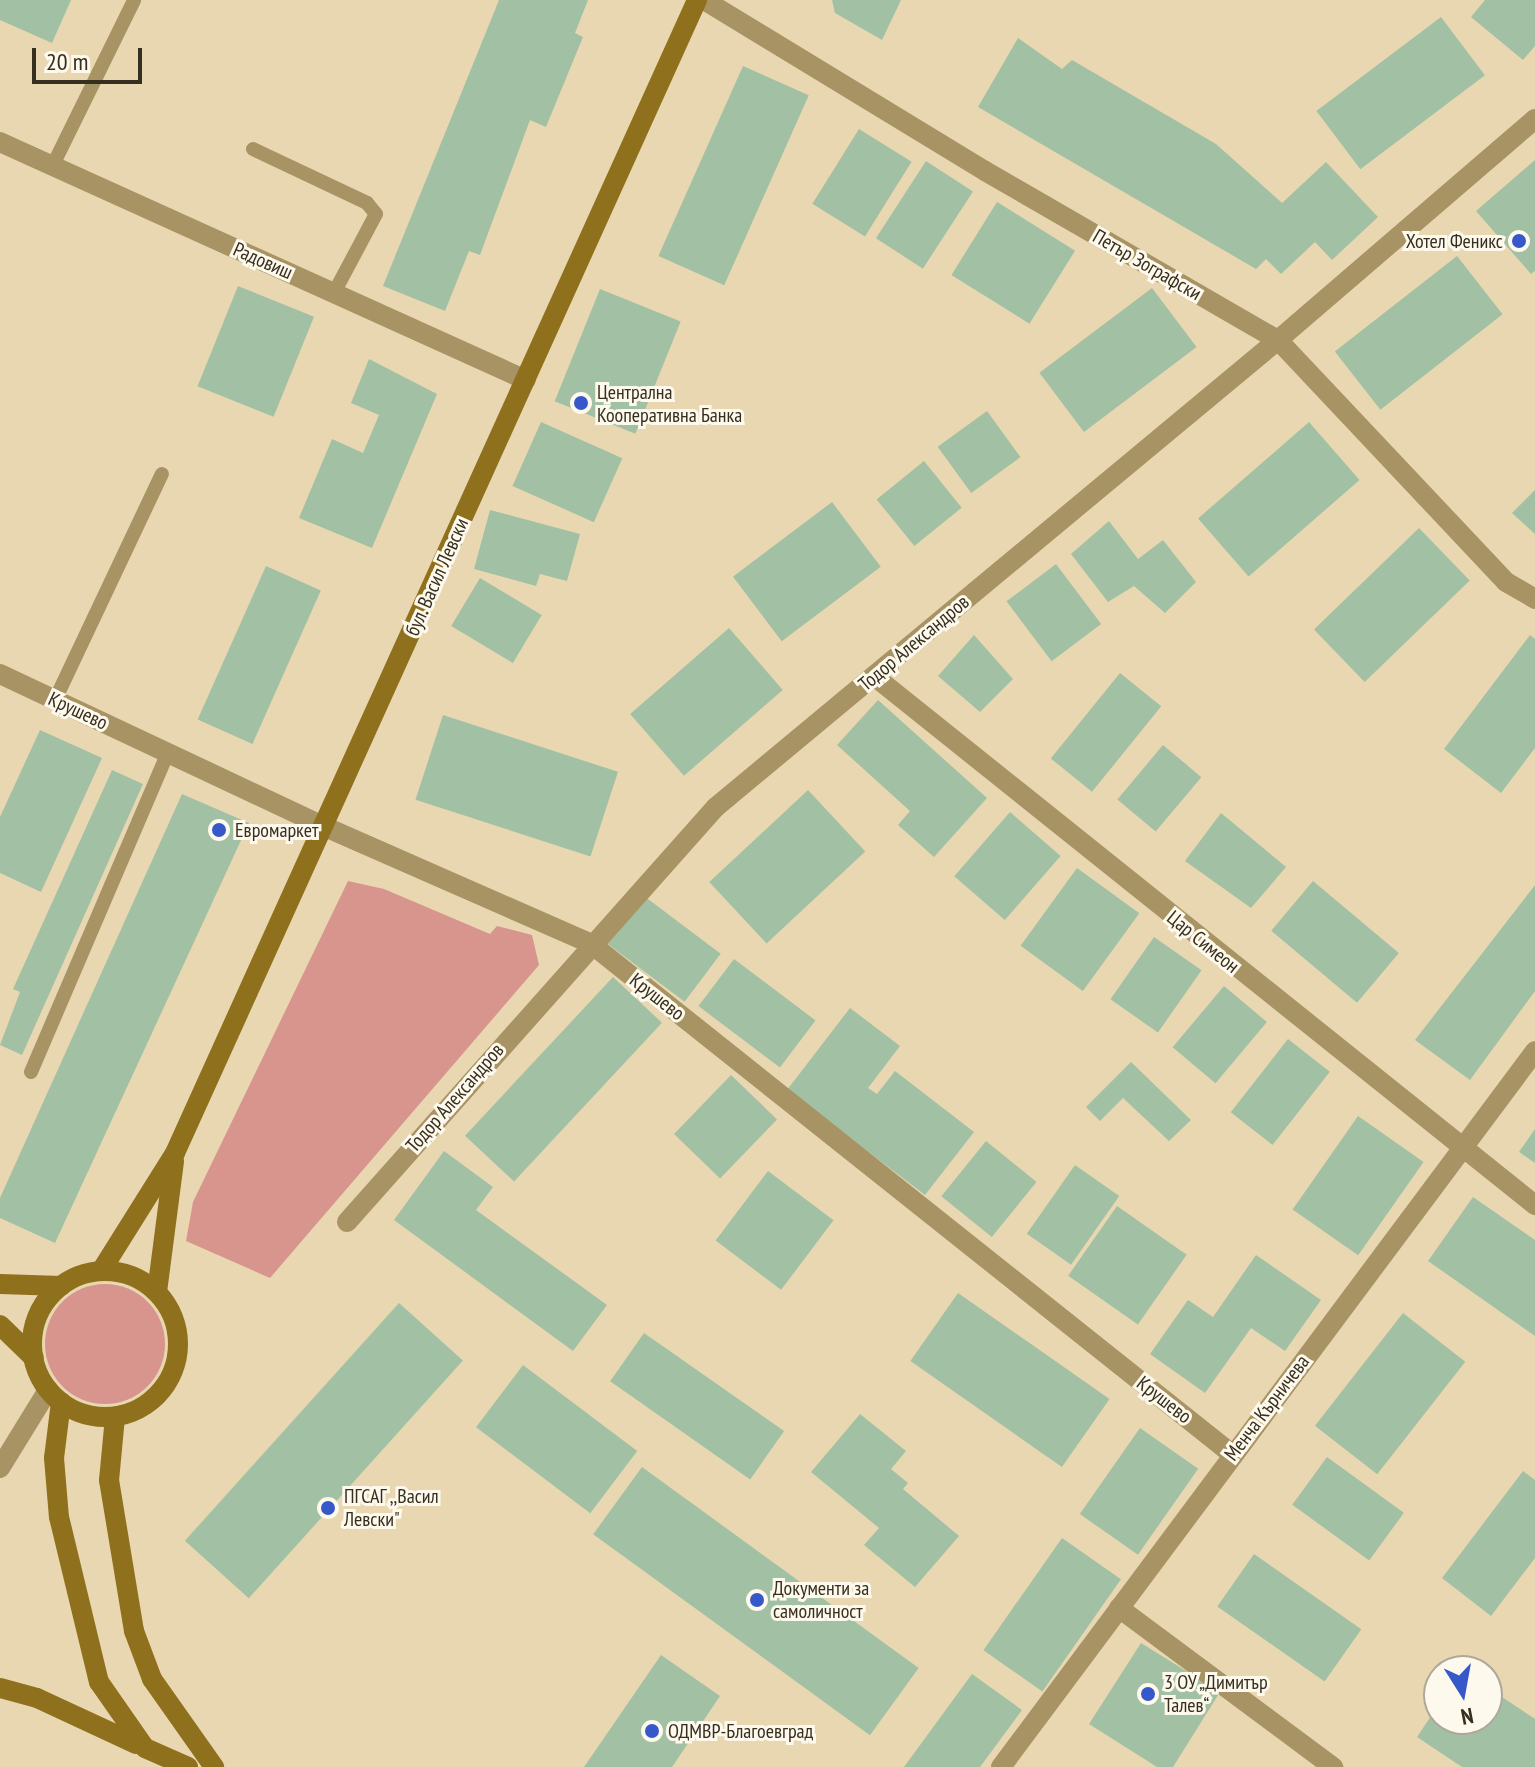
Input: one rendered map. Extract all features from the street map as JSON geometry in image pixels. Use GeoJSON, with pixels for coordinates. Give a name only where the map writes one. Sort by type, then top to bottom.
{"type":"FeatureCollection","features":[{"type":"Feature","properties":{"kind":"street","name":"бул. Васил Левски"},"geometry":{"type":"LineString","coordinates":[[101,1271],[175,1153],[697,0]]}},
{"type":"Feature","properties":{"kind":"street","name":"Петър Зографски"},"geometry":{"type":"LineString","coordinates":[[704,0],[1278,340],[1506,582],[1535,599]]}},
{"type":"Feature","properties":{"kind":"street","name":"Тодор Александров"},"geometry":{"type":"LineString","coordinates":[[347,1222],[590,943],[716,807],[1278,340],[1535,119]]}},
{"type":"Feature","properties":{"kind":"street","name":"Радовиш"},"geometry":{"type":"LineString","coordinates":[[0,142],[526,380]]}},
{"type":"Feature","properties":{"kind":"street","name":"Крушево"},"geometry":{"type":"LineString","coordinates":[[0,674],[323,826],[590,943],[1232,1454]]}},
{"type":"Feature","properties":{"kind":"street","name":"Цар Симеон"},"geometry":{"type":"LineString","coordinates":[[874,676],[1461,1151],[1535,1205]]}},
{"type":"Feature","properties":{"kind":"street","name":"Менча Кърничева"},"geometry":{"type":"LineString","coordinates":[[1001,1767],[1535,1051]]}},
{"type":"Feature","properties":{"kind":"street","name":"бул. Васил Левски"},"geometry":{"type":"LineString","coordinates":[[157,1292],[175,1153]]}},
{"type":"Feature","properties":{"kind":"street"},"geometry":{"type":"LineString","coordinates":[[0,1284],[61,1286],[101,1271],[141,1280],[157,1292],[178,1333],[170,1378],[138,1410],[115,1417],[96,1417],[55,1396]]}},
{"type":"Feature","properties":{"kind":"street"},"geometry":{"type":"LineString","coordinates":[[34,1358],[37,1318],[61,1286]]}},
{"type":"Feature","properties":{"kind":"street"},"geometry":{"type":"LineString","coordinates":[[0,1325],[34,1358],[55,1396],[56,1490],[88,1652],[112,1707],[145,1748]]}},
{"type":"Feature","properties":{"kind":"street"},"geometry":{"type":"LineString","coordinates":[[0,1468],[55,1396]]}},
{"type":"Feature","properties":{"kind":"street"},"geometry":{"type":"LineString","coordinates":[[115,1417],[109,1480],[134,1631],[152,1679],[214,1767]]}},
{"type":"Feature","properties":{"kind":"street"},"geometry":{"type":"LineString","coordinates":[[1119,1608],[1333,1767]]}},
{"type":"Feature","properties":{"kind":"street"},"geometry":{"type":"LineString","coordinates":[[0,1688],[37,1698],[188,1767]]}},
{"type":"Feature","properties":{"kind":"lane"},"geometry":{"type":"LineString","coordinates":[[52,167],[134,0]]}},
{"type":"Feature","properties":{"kind":"lane"},"geometry":{"type":"LineString","coordinates":[[253,149],[367,203],[376,214],[334,293]]}},
{"type":"Feature","properties":{"kind":"lane"},"geometry":{"type":"LineString","coordinates":[[55,700],[162,474]]}},
{"type":"Feature","properties":{"kind":"lane"},"geometry":{"type":"LineString","coordinates":[[31,1072],[168,753]]}},
{"type":"Feature","properties":{"kind":"shaded area"},"geometry":{"type":"Polygon","coordinates":[[[348,881],[384,889],[490,934],[497,926],[532,935],[539,965],[270,1278],[186,1241],[193,1202],[348,881]]]}},
{"type":"Feature","properties":{"kind":"shaded area"},"geometry":{"type":"Polygon","coordinates":[[[105,1284],[128,1288],[148,1301],[161,1321],[165,1344],[161,1367],[148,1387],[128,1400],[105,1404],[82,1400],[62,1387],[49,1367],[45,1344],[49,1321],[62,1301],[82,1288],[105,1284]]]}},
{"type":"Feature","properties":{"kind":"building"},"geometry":{"type":"Polygon","coordinates":[[[0,0],[71,0],[52,43],[0,20],[0,0]]]}},
{"type":"Feature","properties":{"kind":"building"},"geometry":{"type":"Polygon","coordinates":[[[499,0],[588,0],[575,33],[583,37],[546,127],[530,120],[480,255],[469,251],[445,311],[383,286],[499,0]]]}},
{"type":"Feature","properties":{"kind":"building"},"geometry":{"type":"Polygon","coordinates":[[[832,0],[901,0],[882,40],[835,13],[832,0]]]}},
{"type":"Feature","properties":{"kind":"building"},"geometry":{"type":"Polygon","coordinates":[[[1485,0],[1535,0],[1535,46],[1523,60],[1471,17],[1485,0]]]}},
{"type":"Feature","properties":{"kind":"building"},"geometry":{"type":"Polygon","coordinates":[[[1441,17],[1485,75],[1360,169],[1316,111],[1441,17]]]}},
{"type":"Feature","properties":{"kind":"building"},"geometry":{"type":"Polygon","coordinates":[[[1018,38],[1062,69],[1072,60],[1216,144],[1282,203],[1326,162],[1378,217],[1332,260],[1315,242],[1281,274],[1266,259],[1256,269],[978,107],[1018,38]]]}},
{"type":"Feature","properties":{"kind":"building"},"geometry":{"type":"Polygon","coordinates":[[[743,66],[809,95],[724,285],[658,256],[743,66]]]}},
{"type":"Feature","properties":{"kind":"building"},"geometry":{"type":"Polygon","coordinates":[[[859,129],[912,162],[865,236],[812,204],[859,129]]]}},
{"type":"Feature","properties":{"kind":"building","name":"Хотел Феникс"},"geometry":{"type":"Polygon","coordinates":[[[1535,160],[1535,271],[1531,274],[1476,211],[1535,160]]]}},
{"type":"Feature","properties":{"kind":"building"},"geometry":{"type":"Polygon","coordinates":[[[926,161],[973,191],[923,269],[876,238],[926,161]]]}},
{"type":"Feature","properties":{"kind":"building"},"geometry":{"type":"Polygon","coordinates":[[[997,202],[1075,251],[1029,324],[951,275],[997,202]]]}},
{"type":"Feature","properties":{"kind":"building"},"geometry":{"type":"Polygon","coordinates":[[[1457,256],[1503,314],[1380,410],[1335,351],[1457,256]]]}},
{"type":"Feature","properties":{"kind":"building"},"geometry":{"type":"Polygon","coordinates":[[[238,286],[314,317],[274,417],[198,386],[238,286]]]}},
{"type":"Feature","properties":{"kind":"building"},"geometry":{"type":"Polygon","coordinates":[[[1152,288],[1197,347],[1084,432],[1039,373],[1152,288]]]}},
{"type":"Feature","properties":{"kind":"building"},"geometry":{"type":"Polygon","coordinates":[[[600,289],[681,322],[635,434],[555,401],[600,289]]]}},
{"type":"Feature","properties":{"kind":"building"},"geometry":{"type":"Polygon","coordinates":[[[369,359],[437,394],[372,548],[299,518],[332,439],[363,453],[379,415],[351,403],[369,359]]]}},
{"type":"Feature","properties":{"kind":"building"},"geometry":{"type":"Polygon","coordinates":[[[987,411],[1021,457],[971,493],[938,447],[987,411]]]}},
{"type":"Feature","properties":{"kind":"building"},"geometry":{"type":"Polygon","coordinates":[[[541,422],[622,458],[594,522],[513,486],[541,422]]]}},
{"type":"Feature","properties":{"kind":"building"},"geometry":{"type":"Polygon","coordinates":[[[1309,422],[1360,480],[1249,577],[1198,518],[1309,422]]]}},
{"type":"Feature","properties":{"kind":"building"},"geometry":{"type":"Polygon","coordinates":[[[924,461],[962,508],[914,546],[877,499],[924,461]]]}},
{"type":"Feature","properties":{"kind":"building"},"geometry":{"type":"Polygon","coordinates":[[[1535,490],[1535,534],[1512,513],[1535,490]]]}},
{"type":"Feature","properties":{"kind":"building"},"geometry":{"type":"Polygon","coordinates":[[[832,502],[881,567],[782,641],[733,577],[832,502]]]}},
{"type":"Feature","properties":{"kind":"building"},"geometry":{"type":"Polygon","coordinates":[[[490,510],[580,534],[567,581],[540,574],[536,586],[474,569],[490,510]]]}},
{"type":"Feature","properties":{"kind":"building"},"geometry":{"type":"Polygon","coordinates":[[[1109,521],[1138,559],[1163,540],[1196,582],[1165,613],[1134,586],[1108,602],[1071,554],[1109,521]]]}},
{"type":"Feature","properties":{"kind":"building"},"geometry":{"type":"Polygon","coordinates":[[[1419,528],[1470,581],[1365,682],[1314,629],[1419,528]]]}},
{"type":"Feature","properties":{"kind":"building"},"geometry":{"type":"Polygon","coordinates":[[[1056,564],[1101,624],[1052,661],[1006,601],[1056,564]]]}},
{"type":"Feature","properties":{"kind":"building"},"geometry":{"type":"Polygon","coordinates":[[[266,566],[321,590],[252,744],[198,719],[266,566]]]}},
{"type":"Feature","properties":{"kind":"building"},"geometry":{"type":"Polygon","coordinates":[[[480,578],[542,615],[513,663],[451,626],[480,578]]]}},
{"type":"Feature","properties":{"kind":"building"},"geometry":{"type":"Polygon","coordinates":[[[729,628],[783,690],[684,776],[630,714],[729,628]]]}},
{"type":"Feature","properties":{"kind":"building"},"geometry":{"type":"Polygon","coordinates":[[[974,635],[1013,679],[980,712],[938,676],[974,635]]]}},
{"type":"Feature","properties":{"kind":"building"},"geometry":{"type":"Polygon","coordinates":[[[1530,635],[1535,639],[1535,748],[1501,793],[1444,749],[1530,635]]]}},
{"type":"Feature","properties":{"kind":"building"},"geometry":{"type":"Polygon","coordinates":[[[1120,673],[1161,706],[1092,792],[1051,758],[1120,673]]]}},
{"type":"Feature","properties":{"kind":"building"},"geometry":{"type":"Polygon","coordinates":[[[878,700],[987,798],[934,857],[898,825],[910,811],[837,745],[878,700]]]}},
{"type":"Feature","properties":{"kind":"building"},"geometry":{"type":"Polygon","coordinates":[[[443,715],[618,772],[590,857],[415,800],[443,715]]]}},
{"type":"Feature","properties":{"kind":"building"},"geometry":{"type":"Polygon","coordinates":[[[40,730],[102,758],[41,892],[0,873],[0,817],[40,730]]]}},
{"type":"Feature","properties":{"kind":"building"},"geometry":{"type":"Polygon","coordinates":[[[1163,745],[1201,777],[1156,832],[1117,799],[1163,745]]]}},
{"type":"Feature","properties":{"kind":"building"},"geometry":{"type":"Polygon","coordinates":[[[112,770],[143,784],[22,1055],[0,1045],[20,992],[13,989],[112,770]]]}},
{"type":"Feature","properties":{"kind":"building"},"geometry":{"type":"Polygon","coordinates":[[[808,790],[865,851],[767,944],[709,882],[808,790]]]}},
{"type":"Feature","properties":{"kind":"building"},"geometry":{"type":"Polygon","coordinates":[[[182,794],[249,823],[55,1243],[0,1218],[0,1198],[182,794]]]}},
{"type":"Feature","properties":{"kind":"building"},"geometry":{"type":"Polygon","coordinates":[[[1010,812],[1061,856],[1005,920],[954,876],[1010,812]]]}},
{"type":"Feature","properties":{"kind":"building"},"geometry":{"type":"Polygon","coordinates":[[[1221,813],[1286,867],[1251,908],[1185,861],[1221,813]]]}},
{"type":"Feature","properties":{"kind":"building"},"geometry":{"type":"Polygon","coordinates":[[[1077,868],[1139,913],[1083,991],[1021,946],[1077,868]]]}},
{"type":"Feature","properties":{"kind":"building"},"geometry":{"type":"Polygon","coordinates":[[[1313,881],[1399,953],[1357,1003],[1271,931],[1313,881]]]}},
{"type":"Feature","properties":{"kind":"building"},"geometry":{"type":"Polygon","coordinates":[[[1535,885],[1535,991],[1470,1080],[1415,1040],[1535,885]]]}},
{"type":"Feature","properties":{"kind":"building"},"geometry":{"type":"Polygon","coordinates":[[[640,893],[721,954],[685,1002],[604,941],[640,893]]]}},
{"type":"Feature","properties":{"kind":"building"},"geometry":{"type":"Polygon","coordinates":[[[1154,937],[1202,970],[1158,1033],[1110,999],[1154,937]]]}},
{"type":"Feature","properties":{"kind":"building"},"geometry":{"type":"Polygon","coordinates":[[[734,959],[815,1020],[780,1068],[698,1006],[734,959]]]}},
{"type":"Feature","properties":{"kind":"building"},"geometry":{"type":"Polygon","coordinates":[[[613,977],[662,1023],[514,1181],[465,1136],[613,977]]]}},
{"type":"Feature","properties":{"kind":"building"},"geometry":{"type":"Polygon","coordinates":[[[1224,986],[1267,1022],[1215,1083],[1173,1047],[1224,986]]]}},
{"type":"Feature","properties":{"kind":"building"},"geometry":{"type":"Polygon","coordinates":[[[850,1008],[900,1046],[868,1088],[877,1094],[895,1071],[974,1132],[925,1195],[787,1090],[850,1008]]]}},
{"type":"Feature","properties":{"kind":"building"},"geometry":{"type":"Polygon","coordinates":[[[1288,1039],[1330,1072],[1273,1145],[1231,1112],[1288,1039]]]}},
{"type":"Feature","properties":{"kind":"building"},"geometry":{"type":"Polygon","coordinates":[[[1131,1062],[1191,1120],[1169,1141],[1123,1098],[1100,1121],[1086,1107],[1131,1062]]]}},
{"type":"Feature","properties":{"kind":"building"},"geometry":{"type":"Polygon","coordinates":[[[731,1075],[777,1119],[720,1178],[674,1134],[731,1075]]]}},
{"type":"Feature","properties":{"kind":"building"},"geometry":{"type":"Polygon","coordinates":[[[1358,1116],[1424,1162],[1358,1255],[1293,1209],[1358,1116]]]}},
{"type":"Feature","properties":{"kind":"building"},"geometry":{"type":"Polygon","coordinates":[[[1535,1129],[1535,1163],[1519,1152],[1535,1129]]]}},
{"type":"Feature","properties":{"kind":"building"},"geometry":{"type":"Polygon","coordinates":[[[986,1141],[1037,1182],[992,1237],[941,1196],[986,1141]]]}},
{"type":"Feature","properties":{"kind":"building"},"geometry":{"type":"Polygon","coordinates":[[[444,1151],[493,1187],[476,1210],[607,1305],[573,1351],[394,1220],[444,1151]]]}},
{"type":"Feature","properties":{"kind":"building"},"geometry":{"type":"Polygon","coordinates":[[[1075,1165],[1119,1196],[1071,1265],[1027,1234],[1075,1165]]]}},
{"type":"Feature","properties":{"kind":"building"},"geometry":{"type":"Polygon","coordinates":[[[768,1171],[833,1220],[781,1290],[716,1240],[768,1171]]]}},
{"type":"Feature","properties":{"kind":"building"},"geometry":{"type":"Polygon","coordinates":[[[1473,1197],[1535,1240],[1535,1336],[1428,1261],[1473,1197]]]}},
{"type":"Feature","properties":{"kind":"building"},"geometry":{"type":"Polygon","coordinates":[[[1117,1206],[1187,1255],[1138,1324],[1068,1276],[1117,1206]]]}},
{"type":"Feature","properties":{"kind":"building"},"geometry":{"type":"Polygon","coordinates":[[[1256,1255],[1321,1300],[1285,1351],[1251,1328],[1205,1393],[1150,1354],[1188,1300],[1213,1317],[1256,1255]]]}},
{"type":"Feature","properties":{"kind":"building"},"geometry":{"type":"Polygon","coordinates":[[[958,1293],[1110,1399],[1062,1467],[910,1361],[958,1293]]]}},
{"type":"Feature","properties":{"kind":"building"},"geometry":{"type":"Polygon","coordinates":[[[399,1303],[463,1361],[249,1598],[185,1541],[399,1303]]]}},
{"type":"Feature","properties":{"kind":"building"},"geometry":{"type":"Polygon","coordinates":[[[1403,1313],[1465,1362],[1377,1474],[1315,1426],[1403,1313]]]}},
{"type":"Feature","properties":{"kind":"building"},"geometry":{"type":"Polygon","coordinates":[[[644,1333],[784,1431],[750,1479],[610,1381],[644,1333]]]}},
{"type":"Feature","properties":{"kind":"building"},"geometry":{"type":"Polygon","coordinates":[[[523,1365],[637,1451],[590,1513],[476,1427],[523,1365]]]}},
{"type":"Feature","properties":{"kind":"building"},"geometry":{"type":"Polygon","coordinates":[[[860,1414],[906,1451],[891,1469],[908,1483],[903,1489],[959,1536],[915,1587],[864,1545],[879,1528],[811,1472],[860,1414]]]}},
{"type":"Feature","properties":{"kind":"building"},"geometry":{"type":"Polygon","coordinates":[[[1140,1428],[1198,1469],[1138,1555],[1080,1514],[1140,1428]]]}},
{"type":"Feature","properties":{"kind":"building"},"geometry":{"type":"Polygon","coordinates":[[[1327,1457],[1404,1513],[1369,1561],[1292,1505],[1327,1457]]]}},
{"type":"Feature","properties":{"kind":"building","name":"Документи за самоличност"},"geometry":{"type":"Polygon","coordinates":[[[642,1467],[919,1668],[870,1735],[593,1534],[642,1467]]]}},
{"type":"Feature","properties":{"kind":"building"},"geometry":{"type":"Polygon","coordinates":[[[1523,1471],[1535,1480],[1535,1558],[1491,1616],[1442,1578],[1523,1471]]]}},
{"type":"Feature","properties":{"kind":"building"},"geometry":{"type":"Polygon","coordinates":[[[1062,1538],[1121,1579],[1042,1692],[983,1650],[1062,1538]]]}},
{"type":"Feature","properties":{"kind":"building"},"geometry":{"type":"Polygon","coordinates":[[[1254,1554],[1361,1629],[1325,1682],[1217,1606],[1254,1554]]]}},
{"type":"Feature","properties":{"kind":"building"},"geometry":{"type":"Polygon","coordinates":[[[1141,1643],[1220,1692],[1173,1767],[1157,1767],[1089,1724],[1141,1643]]]}},
{"type":"Feature","properties":{"kind":"building","name":"ОДМВР-Благоевград"},"geometry":{"type":"Polygon","coordinates":[[[661,1655],[720,1696],[672,1767],[584,1767],[661,1655]]]}},
{"type":"Feature","properties":{"kind":"building"},"geometry":{"type":"Polygon","coordinates":[[[972,1674],[1022,1710],[980,1767],[904,1767],[972,1674]]]}},
{"type":"Feature","properties":{"kind":"building"},"geometry":{"type":"Polygon","coordinates":[[[1503,1698],[1535,1719],[1535,1767],[1462,1767],[1417,1737],[1423,1728],[1423,1735],[1503,1735],[1503,1698]]]}},
{"type":"Feature","properties":{"kind":"place","name":"Хотел Феникс"},"geometry":{"type":"Point","coordinates":[1519,241]}},
{"type":"Feature","properties":{"kind":"place","name":"Централна Кооперативна Банка"},"geometry":{"type":"Point","coordinates":[581,403]}},
{"type":"Feature","properties":{"kind":"place","name":"Евромаркет"},"geometry":{"type":"Point","coordinates":[219,830]}},
{"type":"Feature","properties":{"kind":"place","name":"ПГСАГ ,,Васил Левски\""},"geometry":{"type":"Point","coordinates":[328,1508]}},
{"type":"Feature","properties":{"kind":"place","name":"Документи за самоличност"},"geometry":{"type":"Point","coordinates":[757,1600]}},
{"type":"Feature","properties":{"kind":"place","name":"3 ОУ „Димитър Талев“"},"geometry":{"type":"Point","coordinates":[1148,1694]}},
{"type":"Feature","properties":{"kind":"place","name":"ОДМВР-Благоевград"},"geometry":{"type":"Point","coordinates":[652,1731]}}]}
